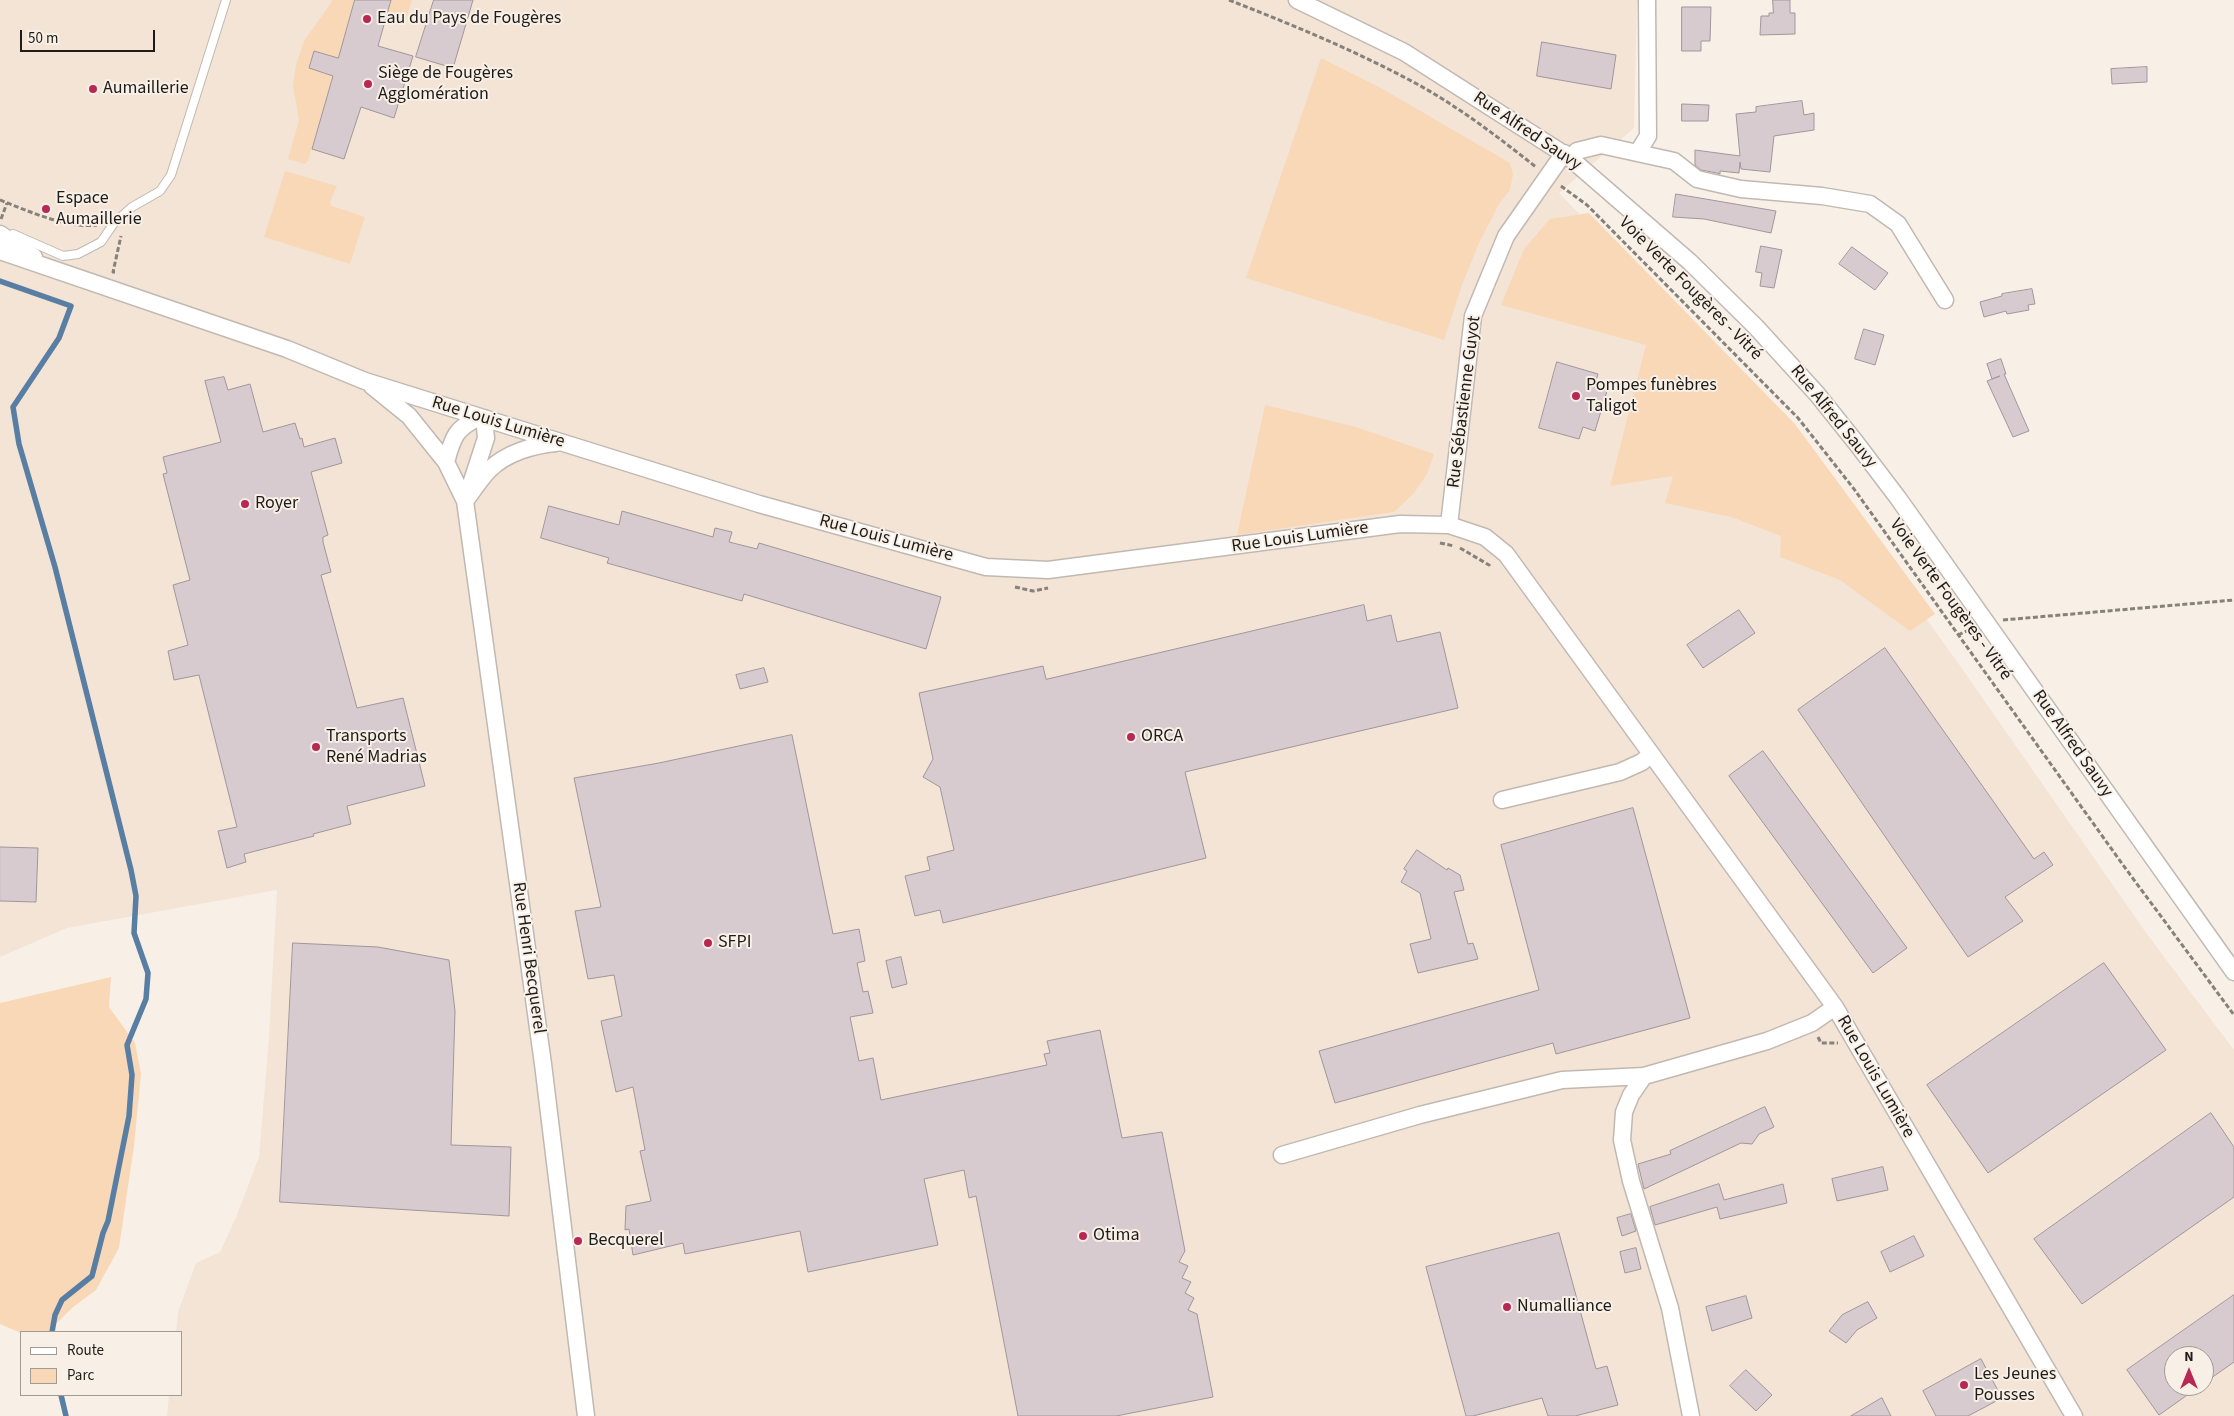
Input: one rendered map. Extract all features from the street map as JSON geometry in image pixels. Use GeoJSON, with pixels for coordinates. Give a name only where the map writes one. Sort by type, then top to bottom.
{"type":"FeatureCollection","features":[{"type":"Feature","properties":{"kind":"street","name":"Rue Alfred Sauvy"},"geometry":{"type":"LineString","coordinates":[[1297,0],[1404,52],[1567,155],[1690,262],[1756,327],[1805,381],[1857,444],[2234,972]]}},
{"type":"Feature","properties":{"kind":"street"},"geometry":{"type":"LineString","coordinates":[[1638,152],[1648,136],[1647,0]]}},
{"type":"Feature","properties":{"kind":"street"},"geometry":{"type":"LineString","coordinates":[[1567,155],[1601,145],[1674,161],[1697,179],[1741,189],[1822,196],[1870,204],[1898,224],[1945,300]]}},
{"type":"Feature","properties":{"kind":"street","name":"Rue Sébastienne Guyot"},"geometry":{"type":"LineString","coordinates":[[1449,526],[1473,316],[1506,236],[1548,176],[1567,155]]}},
{"type":"Feature","properties":{"kind":"street","name":"Rue Louis Lumière"},"geometry":{"type":"LineString","coordinates":[[0,234],[48,266]]}},
{"type":"Feature","properties":{"kind":"street","name":"Rue Louis Lumière"},"geometry":{"type":"LineString","coordinates":[[0,251],[288,349],[365,381],[759,504],[986,567],[1048,570],[1400,524],[1449,526],[1485,537],[1501,550],[1834,1008],[2074,1416]]}},
{"type":"Feature","properties":{"kind":"street","name":"Rue Henri Becquerel"},"geometry":{"type":"LineString","coordinates":[[365,381],[409,416],[446,462],[465,500],[543,1064],[586,1416]]}},
{"type":"Feature","properties":{"kind":"street"},"geometry":{"type":"LineString","coordinates":[[446,462],[451,444],[461,426],[481,417]]}},
{"type":"Feature","properties":{"kind":"street","name":"Rue Henri Becquerel"},"geometry":{"type":"LineString","coordinates":[[465,500],[480,461],[486,438],[481,417]]}},
{"type":"Feature","properties":{"kind":"street"},"geometry":{"type":"LineString","coordinates":[[465,500],[489,470],[507,457],[532,446],[561,442]]}},
{"type":"Feature","properties":{"kind":"street"},"geometry":{"type":"LineString","coordinates":[[1502,800],[1620,772],[1642,762],[1651,754]]}},
{"type":"Feature","properties":{"kind":"street"},"geometry":{"type":"LineString","coordinates":[[1282,1155],[1420,1115],[1562,1080],[1644,1076],[1768,1041],[1812,1023],[1834,1008]]}},
{"type":"Feature","properties":{"kind":"street"},"geometry":{"type":"LineString","coordinates":[[1644,1076],[1631,1095],[1624,1112],[1622,1140],[1631,1181],[1670,1308],[1691,1416]]}},
{"type":"Feature","properties":{"kind":"lane"},"geometry":{"type":"LineString","coordinates":[[0,227],[63,256],[78,254],[101,242],[114,223],[132,207],[160,191],[171,175],[226,0]]}},
{"type":"Feature","properties":{"kind":"path","name":"Voie Verte Fougères - Vitré"},"geometry":{"type":"LineString","coordinates":[[1229,0],[1312,32],[1418,85],[1500,138],[1587,205],[1798,418],[1854,489],[2123,866],[2234,1015]]}},
{"type":"Feature","properties":{"kind":"path"},"geometry":{"type":"LineString","coordinates":[[0,200],[26,211],[83,227],[114,223],[122,231],[113,272],[122,275]]}},
{"type":"Feature","properties":{"kind":"path"},"geometry":{"type":"LineString","coordinates":[[0,222],[6,202]]}},
{"type":"Feature","properties":{"kind":"path"},"geometry":{"type":"LineString","coordinates":[[1435,542],[1459,548],[1489,565],[1501,550]]}},
{"type":"Feature","properties":{"kind":"path"},"geometry":{"type":"LineString","coordinates":[[1014,587],[1033,591],[1050,587]]}},
{"type":"Feature","properties":{"kind":"path"},"geometry":{"type":"LineString","coordinates":[[1958,635],[1985,622],[2234,600]]}},
{"type":"Feature","properties":{"kind":"shaded area"},"geometry":{"type":"Polygon","coordinates":[[[0,0],[1637,0],[1634,128],[1559,193],[1792,432],[1956,660],[2147,934],[2234,1050],[2234,1416],[167,1416],[169,1396],[182,1396],[182,1331],[176,1331],[178,1312],[196,1263],[220,1252],[237,1215],[259,1157],[269,1037],[277,890],[67,928],[0,957],[0,0]]]}},
{"type":"Feature","properties":{"kind":"green space"},"geometry":{"type":"Polygon","coordinates":[[[333,0],[355,0],[338,58],[315,51],[309,68],[333,76],[308,161],[305,164],[288,159],[299,120],[293,86],[296,65],[304,41],[333,0]]]}},
{"type":"Feature","properties":{"kind":"green space"},"geometry":{"type":"Polygon","coordinates":[[[391,0],[412,0],[406,18],[387,13],[391,0]]]}},
{"type":"Feature","properties":{"kind":"green space"},"geometry":{"type":"Polygon","coordinates":[[[1321,58],[1379,87],[1510,163],[1513,174],[1510,190],[1499,204],[1479,243],[1462,285],[1444,340],[1246,278],[1321,58]]]}},
{"type":"Feature","properties":{"kind":"green space"},"geometry":{"type":"Polygon","coordinates":[[[285,171],[337,186],[330,202],[332,206],[365,217],[350,264],[264,237],[285,171]]]}},
{"type":"Feature","properties":{"kind":"green space"},"geometry":{"type":"Polygon","coordinates":[[[1589,213],[1795,424],[1935,614],[1910,631],[1840,580],[1780,557],[1781,536],[1731,517],[1665,503],[1673,476],[1610,486],[1646,345],[1501,305],[1524,249],[1550,219],[1589,213]]]}},
{"type":"Feature","properties":{"kind":"green space"},"geometry":{"type":"Polygon","coordinates":[[[1265,405],[1356,427],[1434,454],[1427,474],[1413,494],[1394,512],[1237,535],[1265,405]]]}},
{"type":"Feature","properties":{"kind":"green space"},"geometry":{"type":"Polygon","coordinates":[[[111,977],[109,1007],[135,1043],[141,1074],[134,1146],[119,1248],[96,1290],[72,1308],[49,1331],[20,1331],[20,1333],[0,1324],[0,1003],[111,977]]]}},
{"type":"Feature","properties":{"kind":"building","name":"Siège de Fougères Agglomération"},"geometry":{"type":"Polygon","coordinates":[[[355,0],[391,0],[378,46],[413,56],[394,118],[361,107],[344,159],[312,149],[333,76],[309,68],[314,51],[338,58],[355,0]]]}},
{"type":"Feature","properties":{"kind":"building"},"geometry":{"type":"Polygon","coordinates":[[[434,0],[473,0],[453,68],[416,57],[434,0]]]}},
{"type":"Feature","properties":{"kind":"building"},"geometry":{"type":"Polygon","coordinates":[[[1773,0],[1790,0],[1790,13],[1795,13],[1795,34],[1760,35],[1761,16],[1769,16],[1769,13],[1773,13],[1773,0]]]}},
{"type":"Feature","properties":{"kind":"building"},"geometry":{"type":"Polygon","coordinates":[[[1682,7],[1711,7],[1710,41],[1701,41],[1701,51],[1682,51],[1682,7]]]}},
{"type":"Feature","properties":{"kind":"building"},"geometry":{"type":"Polygon","coordinates":[[[1542,42],[1616,55],[1611,89],[1537,76],[1542,42]]]}},
{"type":"Feature","properties":{"kind":"building"},"geometry":{"type":"Polygon","coordinates":[[[2147,67],[2147,82],[2112,84],[2111,69],[2147,67]]]}},
{"type":"Feature","properties":{"kind":"building"},"geometry":{"type":"Polygon","coordinates":[[[1802,101],[1804,115],[1814,113],[1814,130],[1774,136],[1770,172],[1741,169],[1740,162],[1739,173],[1720,171],[1720,174],[1701,170],[1695,165],[1695,150],[1740,156],[1736,114],[1756,112],[1756,107],[1802,101]]]}},
{"type":"Feature","properties":{"kind":"building"},"geometry":{"type":"Polygon","coordinates":[[[1682,104],[1709,105],[1708,121],[1682,121],[1682,104]]]}},
{"type":"Feature","properties":{"kind":"building"},"geometry":{"type":"Polygon","coordinates":[[[1676,194],[1776,211],[1771,233],[1704,219],[1673,217],[1676,194]]]}},
{"type":"Feature","properties":{"kind":"building"},"geometry":{"type":"Polygon","coordinates":[[[1761,246],[1782,250],[1774,288],[1760,286],[1762,273],[1756,272],[1761,246]]]}},
{"type":"Feature","properties":{"kind":"building"},"geometry":{"type":"Polygon","coordinates":[[[1852,247],[1888,273],[1875,290],[1839,264],[1852,247]]]}},
{"type":"Feature","properties":{"kind":"building"},"geometry":{"type":"Polygon","coordinates":[[[2032,289],[2035,304],[2028,305],[2029,310],[2007,314],[2006,311],[1984,317],[1980,302],[2002,296],[2002,294],[2032,289]]]}},
{"type":"Feature","properties":{"kind":"building"},"geometry":{"type":"Polygon","coordinates":[[[1864,329],[1884,335],[1875,365],[1855,359],[1864,329]]]}},
{"type":"Feature","properties":{"kind":"building"},"geometry":{"type":"Polygon","coordinates":[[[2001,359],[2006,374],[2004,374],[2029,431],[2013,437],[1987,381],[2000,376],[1992,379],[1987,364],[2001,359]]]}},
{"type":"Feature","properties":{"kind":"building","name":"Pompes funèbres Taligot"},"geometry":{"type":"Polygon","coordinates":[[[1557,362],[1598,374],[1594,387],[1607,391],[1595,431],[1583,427],[1579,439],[1539,428],[1557,362]]]}},
{"type":"Feature","properties":{"kind":"building","name":"Transports René Madrias"},"geometry":{"type":"Polygon","coordinates":[[[224,377],[228,390],[250,384],[263,432],[295,423],[304,447],[335,438],[342,463],[311,472],[328,535],[323,537],[323,542],[331,572],[321,575],[357,708],[403,698],[425,786],[347,806],[351,824],[313,834],[314,836],[244,854],[246,862],[227,868],[218,831],[237,827],[199,675],[174,680],[168,651],[188,645],[173,585],[190,580],[163,474],[167,473],[163,457],[221,442],[205,381],[224,377]]]}},
{"type":"Feature","properties":{"kind":"building"},"geometry":{"type":"Polygon","coordinates":[[[549,506],[619,525],[622,511],[713,537],[715,528],[732,532],[729,542],[757,549],[759,543],[941,597],[926,649],[744,594],[742,601],[607,563],[609,558],[541,538],[549,506]]]}},
{"type":"Feature","properties":{"kind":"building","name":"ORCA"},"geometry":{"type":"Polygon","coordinates":[[[1364,605],[1367,621],[1391,615],[1397,642],[1440,632],[1458,708],[1185,772],[1206,858],[943,923],[940,910],[915,916],[905,876],[930,870],[927,857],[954,850],[940,787],[923,777],[933,759],[919,693],[1043,666],[1046,679],[1364,605]]]}},
{"type":"Feature","properties":{"kind":"building"},"geometry":{"type":"Polygon","coordinates":[[[1739,610],[1755,633],[1703,668],[1687,645],[1739,610]]]}},
{"type":"Feature","properties":{"kind":"building"},"geometry":{"type":"Polygon","coordinates":[[[1885,648],[2034,859],[2044,852],[2053,865],[2005,897],[2023,921],[1968,957],[1798,710],[1885,648]]]}},
{"type":"Feature","properties":{"kind":"building"},"geometry":{"type":"Polygon","coordinates":[[[764,668],[768,682],[740,689],[736,675],[764,668]]]}},
{"type":"Feature","properties":{"kind":"building"},"geometry":{"type":"Polygon","coordinates":[[[792,735],[833,934],[859,929],[865,961],[857,963],[863,992],[868,991],[873,1013],[850,1017],[859,1061],[873,1058],[881,1100],[1047,1065],[1044,1054],[1050,1053],[1047,1041],[1100,1030],[1122,1138],[1162,1132],[1185,1251],[1179,1262],[1188,1266],[1182,1278],[1191,1282],[1185,1293],[1194,1298],[1188,1310],[1197,1314],[1213,1397],[1116,1416],[1018,1416],[976,1196],[969,1198],[964,1170],[924,1179],[938,1245],[808,1272],[800,1231],[685,1254],[683,1243],[633,1255],[629,1229],[625,1230],[626,1206],[651,1201],[640,1151],[645,1150],[633,1087],[616,1092],[601,1021],[622,1016],[614,975],[588,979],[575,911],[601,907],[574,778],[659,763],[792,735]]]}},
{"type":"Feature","properties":{"kind":"building"},"geometry":{"type":"Polygon","coordinates":[[[1763,751],[1907,948],[1873,973],[1729,776],[1763,751]]]}},
{"type":"Feature","properties":{"kind":"building"},"geometry":{"type":"Polygon","coordinates":[[[1633,808],[1690,1018],[1556,1054],[1553,1043],[1335,1103],[1319,1051],[1539,990],[1501,845],[1633,808]]]}},
{"type":"Feature","properties":{"kind":"building"},"geometry":{"type":"Polygon","coordinates":[[[0,847],[38,848],[36,902],[0,901],[0,847]]]}},
{"type":"Feature","properties":{"kind":"building"},"geometry":{"type":"Polygon","coordinates":[[[1417,850],[1447,870],[1448,868],[1460,875],[1464,890],[1454,892],[1468,944],[1473,943],[1478,959],[1418,973],[1410,944],[1431,939],[1420,893],[1401,882],[1407,871],[1404,869],[1417,850]]]}},
{"type":"Feature","properties":{"kind":"building"},"geometry":{"type":"Polygon","coordinates":[[[293,943],[378,947],[449,960],[455,1011],[451,1145],[511,1147],[509,1216],[280,1202],[293,943]]]}},
{"type":"Feature","properties":{"kind":"building"},"geometry":{"type":"Polygon","coordinates":[[[901,957],[907,984],[892,988],[886,961],[901,957]]]}},
{"type":"Feature","properties":{"kind":"building"},"geometry":{"type":"Polygon","coordinates":[[[2104,963],[2166,1050],[1988,1173],[1927,1085],[2104,963]]]}},
{"type":"Feature","properties":{"kind":"building"},"geometry":{"type":"Polygon","coordinates":[[[1765,1107],[1774,1127],[1759,1134],[1752,1144],[1741,1143],[1644,1189],[1638,1164],[1671,1154],[1670,1151],[1765,1107]]]}},
{"type":"Feature","properties":{"kind":"building"},"geometry":{"type":"Polygon","coordinates":[[[2211,1113],[2234,1147],[2234,1197],[2082,1304],[2034,1239],[2211,1113]]]}},
{"type":"Feature","properties":{"kind":"building"},"geometry":{"type":"Polygon","coordinates":[[[1883,1167],[1888,1190],[1837,1201],[1832,1179],[1883,1167]]]}},
{"type":"Feature","properties":{"kind":"building"},"geometry":{"type":"Polygon","coordinates":[[[1719,1184],[1724,1200],[1783,1184],[1787,1203],[1720,1219],[1717,1207],[1655,1225],[1650,1207],[1719,1184]]]}},
{"type":"Feature","properties":{"kind":"building"},"geometry":{"type":"Polygon","coordinates":[[[1631,1214],[1636,1231],[1622,1236],[1617,1218],[1631,1214]]]}},
{"type":"Feature","properties":{"kind":"building","name":"Numalliance"},"geometry":{"type":"Polygon","coordinates":[[[1559,1233],[1596,1369],[1607,1366],[1618,1405],[1575,1416],[1548,1416],[1542,1398],[1473,1416],[1466,1416],[1426,1267],[1559,1233]]]}},
{"type":"Feature","properties":{"kind":"building"},"geometry":{"type":"Polygon","coordinates":[[[1914,1236],[1924,1256],[1890,1272],[1881,1252],[1914,1236]]]}},
{"type":"Feature","properties":{"kind":"building"},"geometry":{"type":"Polygon","coordinates":[[[1636,1248],[1641,1269],[1625,1273],[1620,1252],[1636,1248]]]}},
{"type":"Feature","properties":{"kind":"building"},"geometry":{"type":"Polygon","coordinates":[[[2234,1295],[2234,1362],[2214,1376],[2214,1346],[2164,1346],[2164,1396],[2186,1396],[2159,1415],[2127,1370],[2234,1295]]]}},
{"type":"Feature","properties":{"kind":"building"},"geometry":{"type":"Polygon","coordinates":[[[1746,1296],[1752,1318],[1712,1331],[1706,1307],[1746,1296]]]}},
{"type":"Feature","properties":{"kind":"building"},"geometry":{"type":"Polygon","coordinates":[[[1868,1302],[1877,1318],[1857,1330],[1846,1343],[1829,1331],[1842,1315],[1868,1302]]]}},
{"type":"Feature","properties":{"kind":"building","name":"Les Jeunes Pousses"},"geometry":{"type":"Polygon","coordinates":[[[1981,1359],[2002,1398],[1968,1416],[1936,1416],[1923,1391],[1981,1359]]]}},
{"type":"Feature","properties":{"kind":"building"},"geometry":{"type":"Polygon","coordinates":[[[1746,1370],[1772,1395],[1756,1411],[1730,1386],[1746,1370]]]}},
{"type":"Feature","properties":{"kind":"building"},"geometry":{"type":"Polygon","coordinates":[[[1882,1398],[1891,1416],[1851,1416],[1882,1398]]]}},
{"type":"Feature","properties":{"kind":"waterway"},"geometry":{"type":"LineString","coordinates":[[0,281],[71,306],[59,338],[13,407],[19,444],[55,567],[131,870],[136,896],[134,933],[148,973],[146,999],[127,1045],[132,1075],[129,1116],[108,1221],[92,1276],[62,1300],[55,1315],[52,1331]]}},
{"type":"Feature","properties":{"kind":"waterway"},"geometry":{"type":"LineString","coordinates":[[61,1396],[66,1416]]}},
{"type":"Feature","properties":{"kind":"place","name":"Eau du Pays de Fougères"},"geometry":{"type":"Point","coordinates":[367,19]}},
{"type":"Feature","properties":{"kind":"place","name":"Siège de Fougères Agglomération"},"geometry":{"type":"Point","coordinates":[368,84]}},
{"type":"Feature","properties":{"kind":"place","name":"Aumaillerie"},"geometry":{"type":"Point","coordinates":[93,89]}},
{"type":"Feature","properties":{"kind":"place","name":"Espace Aumaillerie"},"geometry":{"type":"Point","coordinates":[46,209]}},
{"type":"Feature","properties":{"kind":"place","name":"Pompes funèbres Taligot"},"geometry":{"type":"Point","coordinates":[1576,396]}},
{"type":"Feature","properties":{"kind":"place","name":"Royer"},"geometry":{"type":"Point","coordinates":[245,504]}},
{"type":"Feature","properties":{"kind":"place","name":"ORCA"},"geometry":{"type":"Point","coordinates":[1131,737]}},
{"type":"Feature","properties":{"kind":"place","name":"Transports René Madrias"},"geometry":{"type":"Point","coordinates":[316,747]}},
{"type":"Feature","properties":{"kind":"place","name":"SFPI"},"geometry":{"type":"Point","coordinates":[708,943]}},
{"type":"Feature","properties":{"kind":"place","name":"Otima"},"geometry":{"type":"Point","coordinates":[1083,1236]}},
{"type":"Feature","properties":{"kind":"place","name":"Becquerel"},"geometry":{"type":"Point","coordinates":[578,1241]}},
{"type":"Feature","properties":{"kind":"place","name":"Numalliance"},"geometry":{"type":"Point","coordinates":[1507,1307]}},
{"type":"Feature","properties":{"kind":"place","name":"Les Jeunes Pousses"},"geometry":{"type":"Point","coordinates":[1964,1385]}}]}
